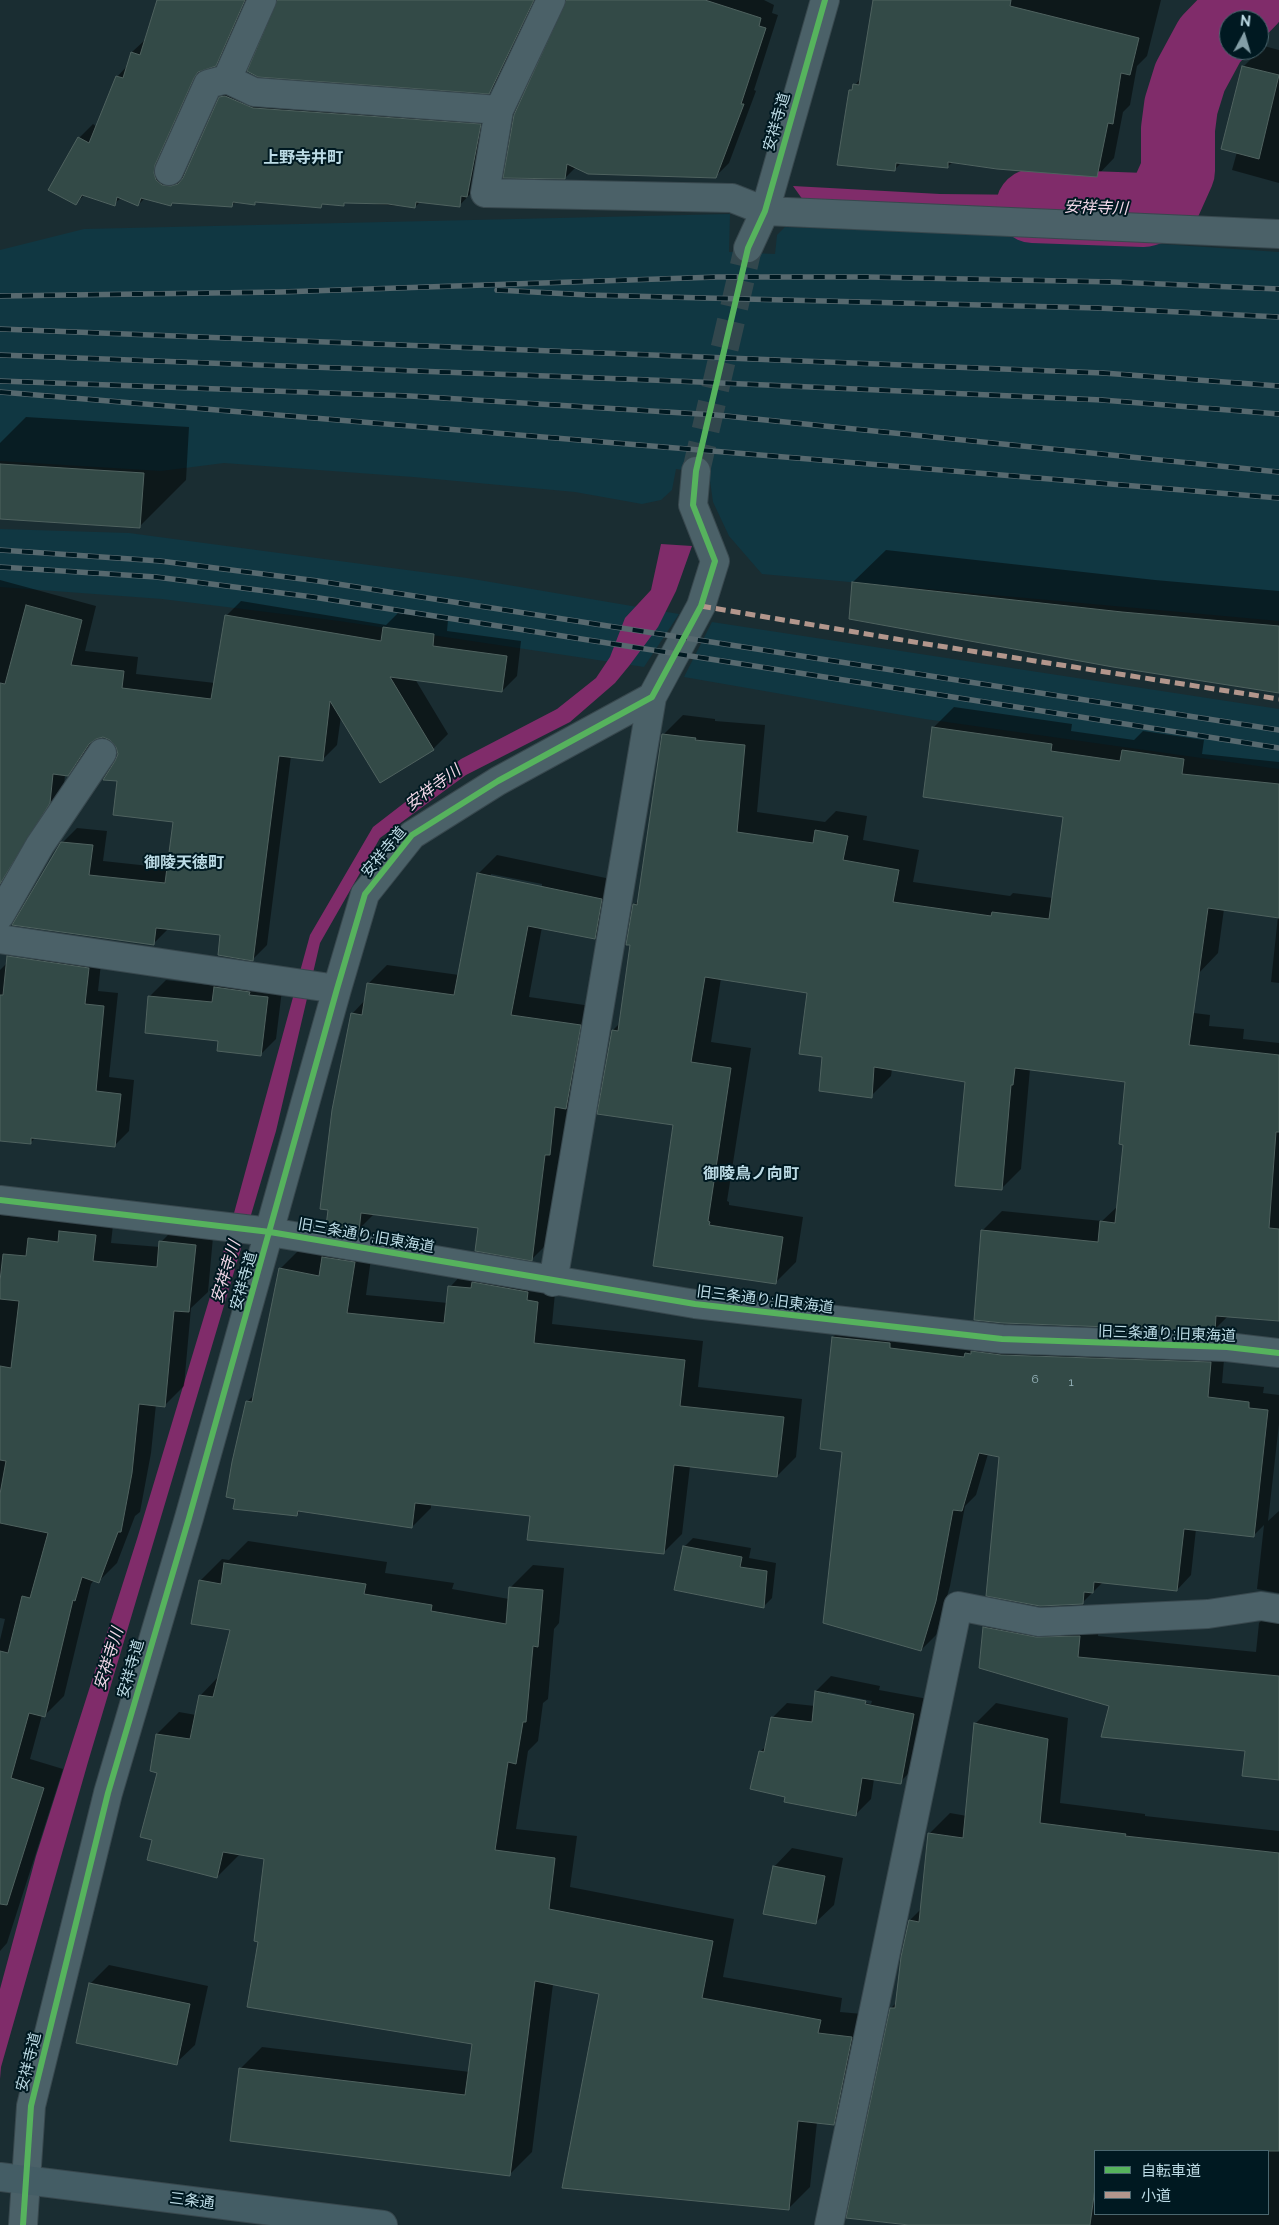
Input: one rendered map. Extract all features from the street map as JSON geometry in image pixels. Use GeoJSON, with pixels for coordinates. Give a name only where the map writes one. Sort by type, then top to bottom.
{"type":"FeatureCollection","features":[{"type":"Feature","properties":{"kind":"main road","name":"三条通"},"geometry":{"type":"LineString","coordinates":[[10,2178],[383,2225]]}},
{"type":"Feature","properties":{"kind":"street"},"geometry":{"type":"LineString","coordinates":[[227,79],[262,0]]}},
{"type":"Feature","properties":{"kind":"street"},"geometry":{"type":"LineString","coordinates":[[551,0],[499,110],[485,193],[732,198],[765,211],[1279,234]]}},
{"type":"Feature","properties":{"kind":"street","name":"安祥寺道"},"geometry":{"type":"LineString","coordinates":[[748,248],[765,211],[824,0]]}},
{"type":"Feature","properties":{"kind":"street"},"geometry":{"type":"LineString","coordinates":[[168,171],[208,84],[227,79],[254,92],[499,110]]}},
{"type":"Feature","properties":{"kind":"street"},"geometry":{"type":"LineString","coordinates":[[553,1282],[652,697],[701,606],[715,560],[693,505],[696,471]]}},
{"type":"Feature","properties":{"kind":"street","name":"安祥寺道"},"geometry":{"type":"LineString","coordinates":[[23,2225],[10,2178],[31,2106],[108,1793],[262,1231],[332,988],[365,894],[412,835],[498,781],[652,697]]}},
{"type":"Feature","properties":{"kind":"street"},"geometry":{"type":"LineString","coordinates":[[0,915],[40,845],[102,754]]}},
{"type":"Feature","properties":{"kind":"street"},"geometry":{"type":"LineString","coordinates":[[0,939],[332,988]]}},
{"type":"Feature","properties":{"kind":"street","name":"旧三条通り;旧東海道"},"geometry":{"type":"LineString","coordinates":[[0,1200],[262,1231],[553,1282],[695,1304],[1002,1340],[1228,1347],[1279,1353]]}},
{"type":"Feature","properties":{"kind":"street"},"geometry":{"type":"LineString","coordinates":[[829,2225],[958,1606],[1039,1622],[1208,1614],[1261,1606],[1279,1609]]}},
{"type":"Feature","properties":{"kind":"shaded area"},"geometry":{"type":"Polygon","coordinates":[[[730,214],[729,252],[775,254],[777,235],[785,227],[1072,238],[1279,252],[1279,621],[762,574],[729,536],[713,502],[709,474],[676,469],[672,490],[661,500],[642,504],[575,492],[413,477],[224,463],[161,471],[0,461],[0,250],[84,229],[730,214]]]}},
{"type":"Feature","properties":{"kind":"shaded area"},"geometry":{"type":"Polygon","coordinates":[[[0,529],[129,533],[467,578],[679,614],[644,667],[339,621],[162,599],[0,587],[0,529]]]}},
{"type":"Feature","properties":{"kind":"shaded area"},"geometry":{"type":"Polygon","coordinates":[[[712,622],[1279,709],[1279,769],[925,719],[684,677],[712,622]]]}},
{"type":"Feature","properties":{"kind":"water"},"geometry":{"type":"Polygon","coordinates":[[[793,186],[940,194],[1135,196],[1134,220],[808,207],[793,186]]]}},
{"type":"Feature","properties":{"kind":"water"},"geometry":{"type":"Polygon","coordinates":[[[661,544],[692,546],[676,591],[658,627],[615,683],[570,722],[466,775],[380,838],[320,943],[276,1131],[88,1762],[1,2067],[0,2079],[0,1989],[36,1856],[137,1539],[222,1257],[310,935],[373,827],[461,759],[557,709],[596,678],[610,657],[625,618],[651,590],[661,544]]]}},
{"type":"Feature","properties":{"kind":"building"},"geometry":{"type":"Polygon","coordinates":[[[157,0],[245,0],[216,66],[198,72],[194,78],[155,165],[154,173],[156,180],[162,185],[171,186],[178,184],[183,178],[219,97],[225,96],[253,108],[481,124],[467,197],[461,196],[460,207],[416,202],[415,208],[388,204],[344,203],[344,206],[322,204],[321,208],[255,202],[255,205],[233,202],[232,207],[172,203],[171,206],[141,198],[138,206],[117,197],[115,206],[82,195],[76,205],[48,190],[78,137],[89,143],[116,76],[123,78],[131,52],[140,55],[157,0]]]}},
{"type":"Feature","properties":{"kind":"building"},"geometry":{"type":"Polygon","coordinates":[[[277,0],[534,0],[489,94],[258,77],[247,71],[277,0]]]}},
{"type":"Feature","properties":{"kind":"building"},"geometry":{"type":"Polygon","coordinates":[[[566,0],[705,0],[761,18],[759,26],[766,28],[741,104],[744,104],[716,178],[588,174],[567,164],[565,179],[503,178],[514,115],[566,0]]]}},
{"type":"Feature","properties":{"kind":"building"},"geometry":{"type":"Polygon","coordinates":[[[873,0],[1011,0],[1010,6],[1139,38],[1130,75],[1121,73],[1113,124],[1108,123],[1097,177],[997,169],[948,162],[948,168],[896,163],[895,171],[837,165],[849,90],[852,90],[853,84],[859,85],[873,0]]]}},
{"type":"Feature","properties":{"kind":"building"},"geometry":{"type":"Polygon","coordinates":[[[1242,66],[1279,75],[1259,159],[1221,149],[1242,66]]]}},
{"type":"Feature","properties":{"kind":"building"},"geometry":{"type":"Polygon","coordinates":[[[0,464],[144,473],[140,528],[0,519],[0,464]]]}},
{"type":"Feature","properties":{"kind":"building"},"geometry":{"type":"Polygon","coordinates":[[[852,582],[1122,612],[1279,626],[1279,693],[1113,667],[849,619],[852,582]]]}},
{"type":"Feature","properties":{"kind":"building"},"geometry":{"type":"Polygon","coordinates":[[[26,605],[82,620],[71,665],[124,671],[122,688],[211,699],[225,615],[381,641],[383,627],[434,634],[433,646],[507,656],[502,692],[390,677],[434,750],[380,783],[330,701],[323,761],[279,756],[253,961],[218,955],[220,935],[156,928],[154,945],[12,925],[61,842],[93,845],[89,875],[165,883],[173,822],[113,815],[117,781],[103,780],[118,754],[116,747],[110,740],[103,737],[96,739],[89,744],[68,776],[53,774],[50,803],[0,884],[0,683],[5,684],[26,605]]]}},
{"type":"Feature","properties":{"kind":"building"},"geometry":{"type":"Polygon","coordinates":[[[932,727],[1052,744],[1051,751],[1120,761],[1122,750],[1184,759],[1182,774],[1279,784],[1279,918],[1208,908],[1189,1045],[1279,1055],[1279,1132],[1276,1132],[1269,1228],[1279,1229],[1279,1321],[1216,1316],[1215,1331],[1003,1323],[974,1320],[981,1230],[1098,1242],[1100,1221],[1115,1223],[1123,1145],[1119,1144],[1125,1082],[1015,1068],[1013,1085],[1011,1085],[1002,1190],[955,1186],[965,1082],[874,1067],[872,1098],[819,1091],[822,1057],[799,1054],[807,993],[705,977],[691,1062],[731,1068],[708,1221],[710,1222],[709,1225],[783,1237],[776,1284],[653,1266],[673,1125],[597,1114],[612,1030],[618,1031],[630,945],[626,945],[633,904],[637,905],[662,734],[696,738],[695,740],[745,745],[737,832],[813,843],[815,830],[848,836],[843,860],[899,870],[893,902],[991,916],[992,912],[1049,919],[1063,817],[923,797],[932,727]]]}},
{"type":"Feature","properties":{"kind":"building"},"geometry":{"type":"Polygon","coordinates":[[[477,873],[602,899],[595,939],[528,926],[511,1015],[581,1025],[566,1109],[555,1107],[550,1155],[545,1155],[532,1261],[475,1251],[478,1228],[361,1213],[359,1231],[326,1226],[328,1210],[320,1209],[332,1110],[351,1013],[362,1015],[367,983],[454,995],[477,873]]]}},
{"type":"Feature","properties":{"kind":"building"},"geometry":{"type":"Polygon","coordinates":[[[7,956],[89,968],[85,1004],[104,1006],[96,1091],[121,1094],[115,1147],[31,1138],[31,1144],[0,1141],[0,995],[3,995],[7,956]]]}},
{"type":"Feature","properties":{"kind":"building"},"geometry":{"type":"Polygon","coordinates":[[[214,987],[250,992],[249,995],[268,997],[261,1056],[217,1051],[218,1041],[145,1033],[148,996],[212,1002],[214,987]]]}},
{"type":"Feature","properties":{"kind":"building"},"geometry":{"type":"Polygon","coordinates":[[[59,1231],[96,1235],[93,1261],[157,1267],[159,1241],[196,1245],[189,1312],[174,1311],[165,1407],[139,1404],[132,1473],[121,1532],[118,1532],[99,1583],[82,1577],[75,1601],[73,1600],[45,1717],[29,1713],[11,1778],[44,1788],[7,1905],[0,1904],[0,1651],[8,1653],[22,1596],[30,1598],[48,1533],[0,1523],[0,1494],[6,1461],[0,1460],[0,1366],[11,1368],[19,1301],[0,1299],[0,1281],[3,1254],[26,1256],[28,1238],[58,1242],[59,1231]]]}},
{"type":"Feature","properties":{"kind":"building"},"geometry":{"type":"Polygon","coordinates":[[[322,1257],[355,1262],[347,1313],[444,1323],[448,1286],[471,1288],[472,1282],[528,1292],[527,1300],[538,1302],[534,1343],[685,1360],[680,1406],[784,1417],[777,1477],[674,1465],[664,1554],[527,1540],[530,1516],[415,1503],[412,1528],[298,1511],[297,1516],[233,1509],[235,1499],[226,1497],[232,1462],[246,1401],[252,1402],[279,1268],[319,1276],[322,1257]]]}},
{"type":"Feature","properties":{"kind":"building"},"geometry":{"type":"Polygon","coordinates":[[[832,1337],[890,1343],[890,1348],[964,1357],[965,1353],[971,1354],[971,1351],[1001,1355],[1211,1362],[1208,1397],[1249,1402],[1249,1408],[1268,1410],[1254,1537],[1184,1529],[1177,1591],[1094,1582],[1093,1593],[1084,1592],[1083,1604],[1040,1606],[986,1596],[999,1457],[979,1453],[962,1511],[953,1510],[936,1601],[921,1651],[823,1623],[842,1452],[820,1449],[832,1337]]]}},
{"type":"Feature","properties":{"kind":"building"},"geometry":{"type":"Polygon","coordinates":[[[683,1546],[742,1557],[740,1567],[767,1571],[764,1608],[674,1590],[683,1546]]]}},
{"type":"Feature","properties":{"kind":"building"},"geometry":{"type":"Polygon","coordinates":[[[224,1563],[366,1584],[364,1594],[432,1605],[431,1611],[506,1624],[509,1587],[543,1590],[538,1647],[533,1646],[526,1722],[523,1722],[516,1764],[508,1762],[495,1850],[555,1858],[549,1909],[713,1941],[702,1998],[821,2020],[818,2033],[852,2037],[834,2125],[798,2121],[789,2210],[562,2188],[599,1994],[535,1981],[510,2176],[230,2141],[239,2068],[465,2095],[472,2044],[247,2007],[258,1942],[254,1941],[264,1859],[223,1852],[217,1878],[147,1860],[152,1840],[140,1837],[157,1773],[150,1771],[156,1734],[190,1739],[199,1695],[213,1697],[230,1630],[191,1624],[199,1580],[221,1584],[224,1563]]]}},
{"type":"Feature","properties":{"kind":"building"},"geometry":{"type":"Polygon","coordinates":[[[983,1627],[1036,1637],[1080,1636],[1078,1657],[1279,1676],[1279,1780],[1242,1776],[1245,1751],[1101,1737],[1109,1706],[979,1668],[983,1627]]]}},
{"type":"Feature","properties":{"kind":"building"},"geometry":{"type":"Polygon","coordinates":[[[815,1691],[866,1701],[865,1704],[914,1714],[901,1784],[862,1778],[856,1816],[784,1802],[785,1797],[750,1789],[759,1751],[764,1752],[771,1717],[812,1722],[815,1691]]]}},
{"type":"Feature","properties":{"kind":"building"},"geometry":{"type":"Polygon","coordinates":[[[974,1723],[1048,1739],[1040,1823],[1126,1834],[1125,1836],[1279,1853],[1279,2151],[1094,2150],[1094,2195],[1090,2225],[909,2225],[846,2218],[890,2008],[895,2008],[901,1957],[909,1920],[919,1922],[928,1833],[963,1838],[974,1723]]]}},
{"type":"Feature","properties":{"kind":"building"},"geometry":{"type":"Polygon","coordinates":[[[773,1866],[825,1876],[816,1924],[763,1914],[773,1866]]]}},
{"type":"Feature","properties":{"kind":"building"},"geometry":{"type":"Polygon","coordinates":[[[89,1983],[190,2004],[177,2065],[76,2043],[89,1983]]]}},
{"type":"Feature","properties":{"kind":"waterway","name":"安祥寺川"},"geometry":{"type":"LineString","coordinates":[[1033,206],[1144,210],[1157,206],[1165,200],[1178,171],[1178,129],[1181,106],[1190,77],[1210,40],[1249,0]]}},
{"type":"Feature","properties":{"kind":"tunnel"},"geometry":{"type":"LineString","coordinates":[[696,471],[748,248]]}},
{"type":"Feature","properties":{"kind":"railway"},"geometry":{"type":"LineString","coordinates":[[0,296],[281,292],[717,277],[867,277],[1114,282],[1279,289]]}},
{"type":"Feature","properties":{"kind":"railway"},"geometry":{"type":"LineString","coordinates":[[497,290],[588,295],[1098,308],[1279,317]]}},
{"type":"Feature","properties":{"kind":"railway"},"geometry":{"type":"LineString","coordinates":[[0,329],[1103,373],[1279,386]]}},
{"type":"Feature","properties":{"kind":"railway"},"geometry":{"type":"LineString","coordinates":[[0,355],[676,381],[1102,400],[1279,414]]}},
{"type":"Feature","properties":{"kind":"railway"},"geometry":{"type":"LineString","coordinates":[[0,381],[410,396],[716,415],[1279,472]]}},
{"type":"Feature","properties":{"kind":"railway"},"geometry":{"type":"LineString","coordinates":[[0,392],[1279,498]]}},
{"type":"Feature","properties":{"kind":"railway"},"geometry":{"type":"LineString","coordinates":[[0,550],[160,561],[318,581],[1279,730]]}},
{"type":"Feature","properties":{"kind":"railway"},"geometry":{"type":"LineString","coordinates":[[0,567],[156,577],[313,597],[1279,748]]}},
{"type":"Feature","properties":{"kind":"marked path"},"geometry":{"type":"LineString","coordinates":[[701,606],[920,643],[1279,699]]}},
{"type":"Feature","properties":{"kind":"cycle path"},"geometry":{"type":"LineString","coordinates":[[23,2225],[31,2106],[108,1793],[189,1518],[365,894],[412,835],[498,781],[652,697],[701,606],[715,561],[693,505],[696,471],[748,248],[765,211],[825,0]]}},
{"type":"Feature","properties":{"kind":"cycle path"},"geometry":{"type":"LineString","coordinates":[[0,1200],[270,1232],[695,1304],[1002,1339],[1227,1347],[1279,1353]]}},
{"type":"Feature","properties":{"kind":"district","name":"上野寺井町"},"geometry":{"type":"Point","coordinates":[303,158]}},
{"type":"Feature","properties":{"kind":"district","name":"御陵天徳町"},"geometry":{"type":"Point","coordinates":[184,863]}},
{"type":"Feature","properties":{"kind":"district","name":"御陵鳥ノ向町"},"geometry":{"type":"Point","coordinates":[751,1174]}}]}
